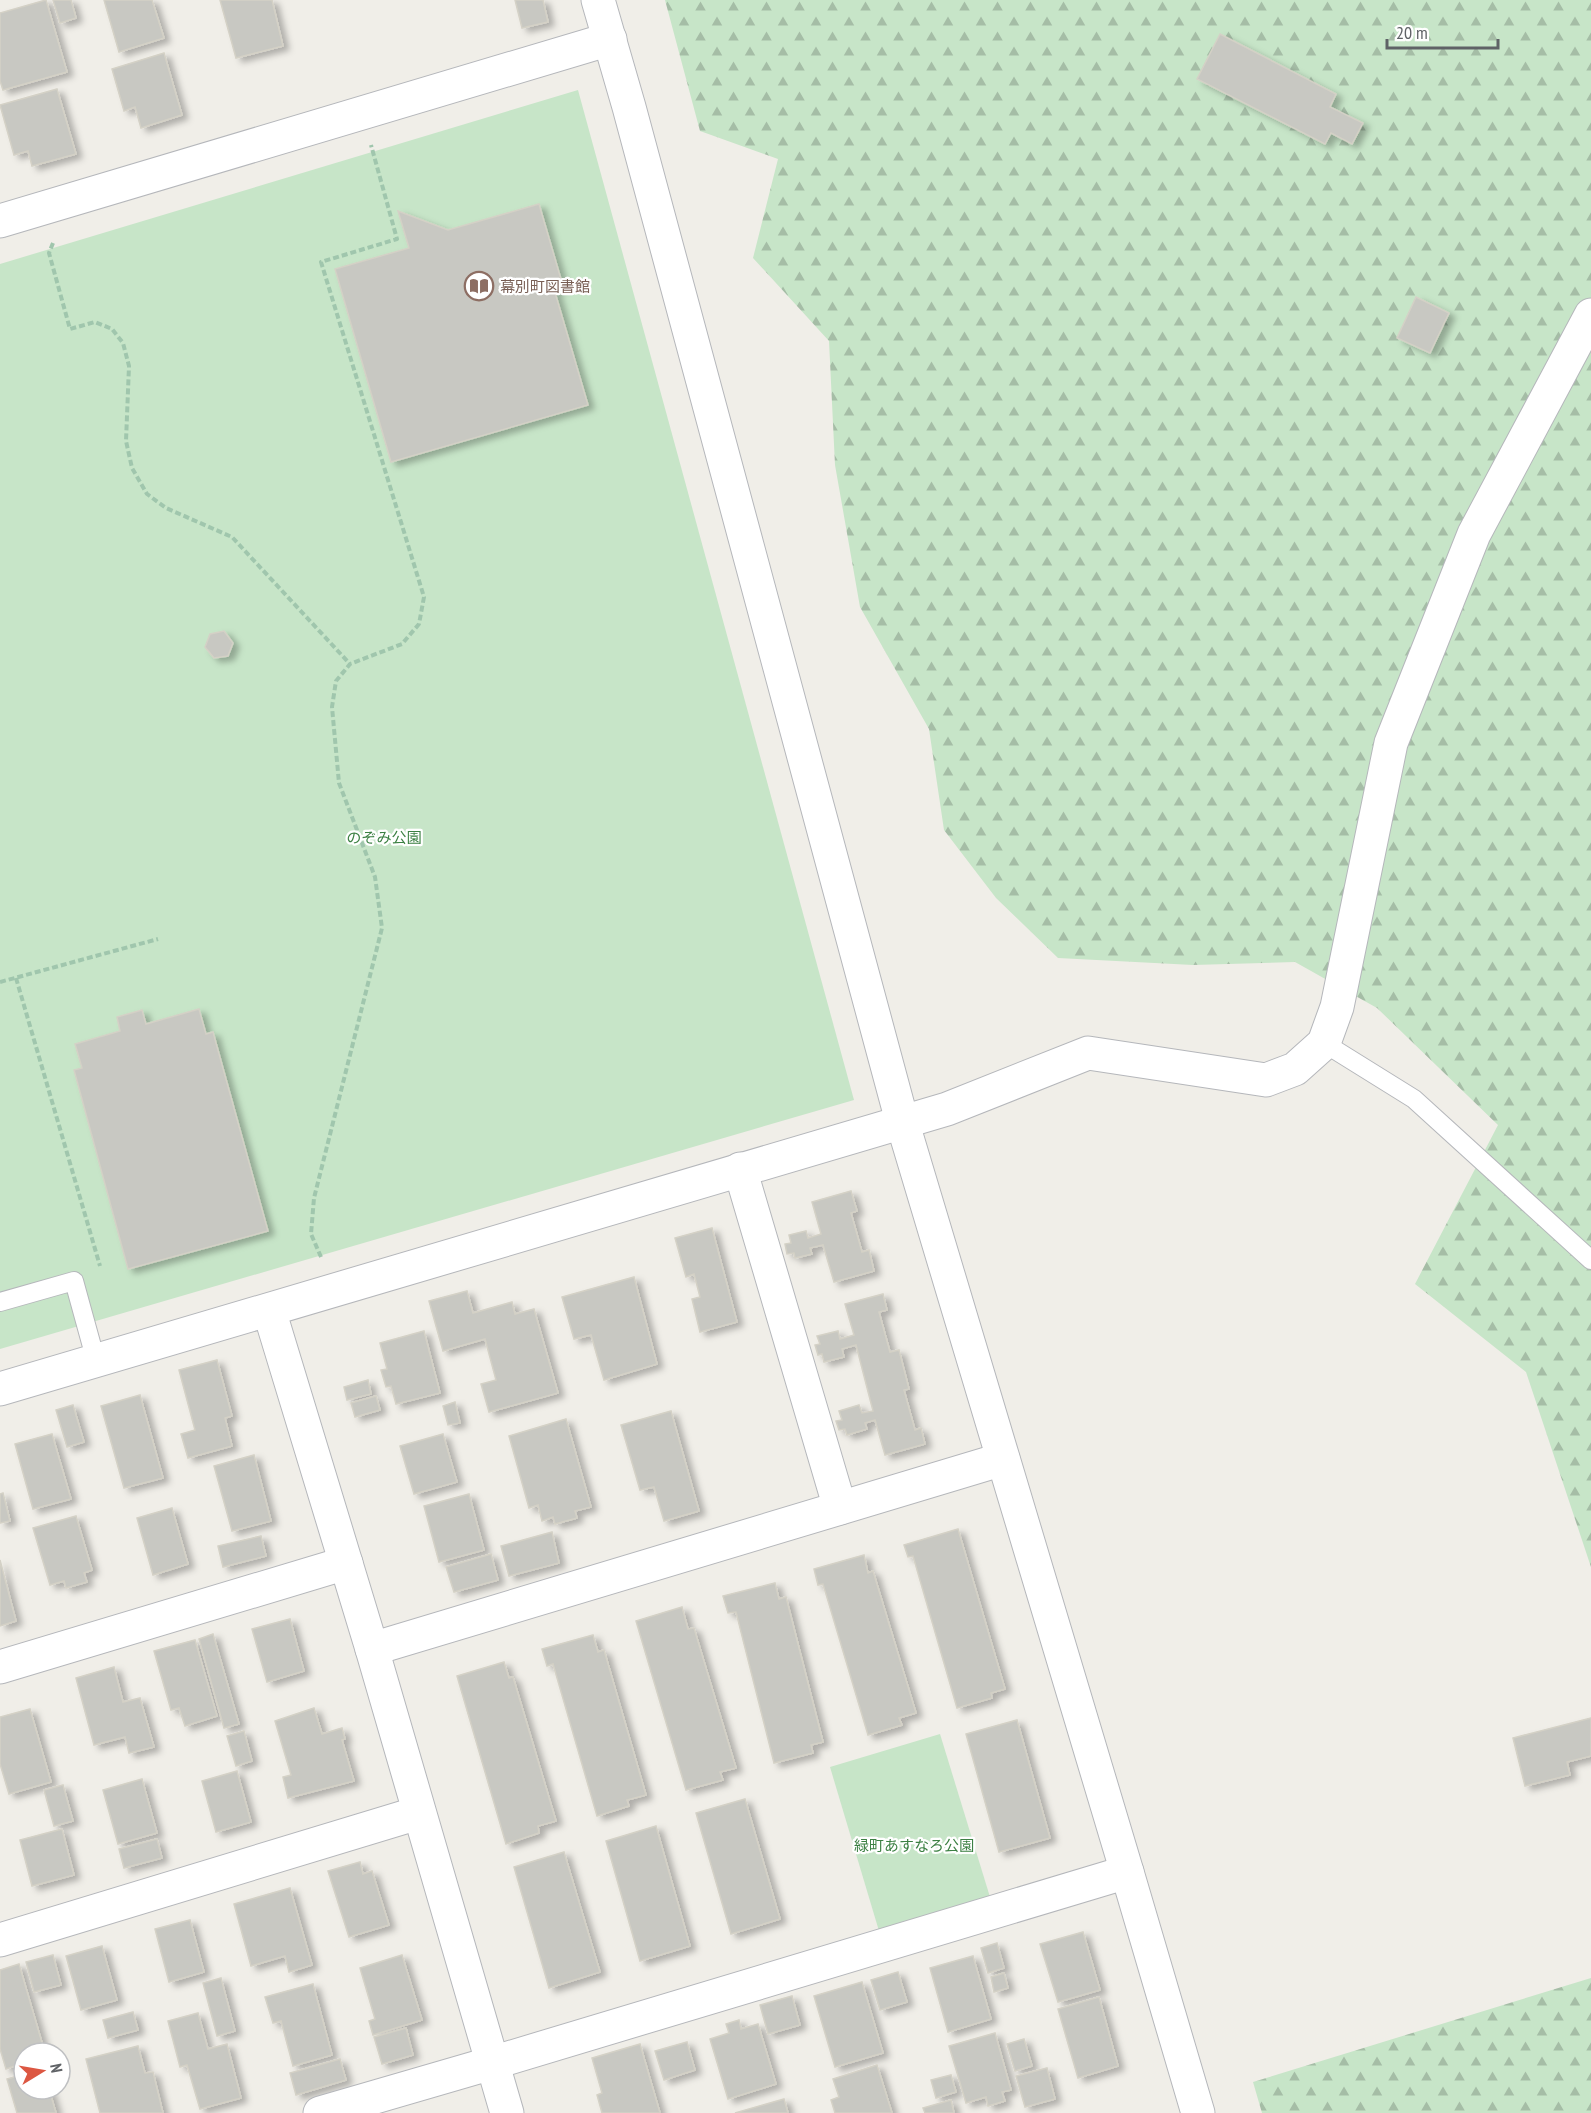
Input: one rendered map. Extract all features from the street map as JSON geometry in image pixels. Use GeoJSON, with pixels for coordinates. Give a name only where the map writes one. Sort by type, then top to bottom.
{"type":"FeatureCollection","features":[{"type":"Feature","properties":{"kind":"street"},"geometry":{"type":"LineString","coordinates":[[598,0],[902,1121],[1127,1872],[1195,2112]]}},
{"type":"Feature","properties":{"kind":"street"},"geometry":{"type":"LineString","coordinates":[[0,221],[610,39]]}},
{"type":"Feature","properties":{"kind":"street"},"geometry":{"type":"LineString","coordinates":[[0,1389],[947,1108],[1088,1053],[1266,1080],[1296,1069],[1323,1043],[1337,1008],[1391,743],[1473,534],[1591,315]]}},
{"type":"Feature","properties":{"kind":"street"},"geometry":{"type":"LineString","coordinates":[[740,1168],[840,1508]]}},
{"type":"Feature","properties":{"kind":"street"},"geometry":{"type":"LineString","coordinates":[[269,1310],[372,1649],[507,2113]]}},
{"type":"Feature","properties":{"kind":"street"},"geometry":{"type":"LineString","coordinates":[[372,1649],[1003,1459]]}},
{"type":"Feature","properties":{"kind":"street"},"geometry":{"type":"LineString","coordinates":[[0,1667],[346,1563]]}},
{"type":"Feature","properties":{"kind":"street"},"geometry":{"type":"LineString","coordinates":[[0,1941],[418,1813]]}},
{"type":"Feature","properties":{"kind":"street"},"geometry":{"type":"LineString","coordinates":[[320,2113],[1127,1872]]}},
{"type":"Feature","properties":{"kind":"lane"},"geometry":{"type":"LineString","coordinates":[[1323,1043],[1414,1099],[1591,1260]]}},
{"type":"Feature","properties":{"kind":"lane"},"geometry":{"type":"LineString","coordinates":[[0,1302],[74,1281],[96,1361]]}},
{"type":"Feature","properties":{"kind":"path"},"geometry":{"type":"LineString","coordinates":[[324,1266],[311,1234],[314,1198],[381,928],[375,877],[339,783],[332,707],[336,681],[350,664],[402,644],[419,624],[424,597],[321,262],[397,239],[370,142]]}},
{"type":"Feature","properties":{"kind":"path"},"geometry":{"type":"LineString","coordinates":[[58,235],[49,253],[70,330],[95,322],[112,329],[123,343],[129,366],[126,441],[132,468],[147,494],[166,508],[232,537],[350,664]]}},
{"type":"Feature","properties":{"kind":"path"},"geometry":{"type":"LineString","coordinates":[[0,981],[158,939]]}},
{"type":"Feature","properties":{"kind":"path"},"geometry":{"type":"LineString","coordinates":[[16,978],[103,1276]]}},
{"type":"Feature","properties":{"kind":"green space"},"geometry":{"type":"Polygon","coordinates":[[[665,0],[1591,0],[1591,1567],[1526,1372],[1415,1284],[1498,1125],[1377,1008],[1295,962],[1193,965],[1058,958],[996,898],[944,830],[929,729],[860,607],[835,465],[829,341],[753,258],[778,159],[700,131],[665,0]]]}},
{"type":"Feature","properties":{"kind":"green space","name":"のぞみ公園"},"geometry":{"type":"Polygon","coordinates":[[[578,90],[854,1100],[0,1349],[0,264],[578,90]]]}},
{"type":"Feature","properties":{"kind":"green space","name":"緑町あすなろ公園"},"geometry":{"type":"Polygon","coordinates":[[[940,1734],[990,1897],[879,1931],[830,1767],[940,1734]]]}},
{"type":"Feature","properties":{"kind":"green space"},"geometry":{"type":"Polygon","coordinates":[[[1591,1978],[1591,2113],[1262,2113],[1253,2082],[1591,1978]]]}},
{"type":"Feature","properties":{"kind":"building"},"geometry":{"type":"Polygon","coordinates":[[[46,0],[67,72],[3,90],[0,81],[0,13],[46,0]]]}},
{"type":"Feature","properties":{"kind":"building"},"geometry":{"type":"Polygon","coordinates":[[[53,0],[71,0],[76,18],[60,23],[53,0]]]}},
{"type":"Feature","properties":{"kind":"building"},"geometry":{"type":"Polygon","coordinates":[[[104,0],[152,0],[164,38],[119,52],[104,0]]]}},
{"type":"Feature","properties":{"kind":"building"},"geometry":{"type":"Polygon","coordinates":[[[220,0],[272,0],[283,46],[236,58],[220,0]]]}},
{"type":"Feature","properties":{"kind":"building"},"geometry":{"type":"Polygon","coordinates":[[[515,0],[543,0],[548,22],[522,28],[515,0]]]}},
{"type":"Feature","properties":{"kind":"building"},"geometry":{"type":"Polygon","coordinates":[[[1220,34],[1336,94],[1330,107],[1363,123],[1352,144],[1331,133],[1325,144],[1197,79],[1220,34]]]}},
{"type":"Feature","properties":{"kind":"building"},"geometry":{"type":"Polygon","coordinates":[[[164,53],[182,115],[141,128],[135,107],[124,111],[112,69],[164,53]]]}},
{"type":"Feature","properties":{"kind":"building"},"geometry":{"type":"Polygon","coordinates":[[[57,89],[76,154],[32,166],[28,151],[14,155],[0,105],[57,89]]]}},
{"type":"Feature","properties":{"kind":"building"},"geometry":{"type":"Polygon","coordinates":[[[539,204],[563,286],[554,289],[588,405],[391,462],[335,269],[409,248],[398,211],[448,230],[539,204]]]}},
{"type":"Feature","properties":{"kind":"building"},"geometry":{"type":"Polygon","coordinates":[[[1416,297],[1449,313],[1430,353],[1397,338],[1416,297]]]}},
{"type":"Feature","properties":{"kind":"building"},"geometry":{"type":"Polygon","coordinates":[[[224,631],[233,643],[228,656],[214,658],[205,647],[210,634],[224,631]]]}},
{"type":"Feature","properties":{"kind":"building"},"geometry":{"type":"Polygon","coordinates":[[[199,1009],[206,1034],[213,1032],[268,1231],[128,1269],[74,1070],[82,1068],[75,1044],[120,1031],[117,1017],[142,1010],[146,1024],[199,1009]]]}},
{"type":"Feature","properties":{"kind":"building"},"geometry":{"type":"Polygon","coordinates":[[[851,1191],[857,1211],[851,1213],[862,1252],[869,1250],[874,1271],[834,1282],[823,1245],[810,1248],[812,1254],[795,1258],[794,1253],[787,1254],[785,1244],[791,1243],[789,1235],[806,1231],[808,1238],[821,1234],[812,1202],[851,1191]]]}},
{"type":"Feature","properties":{"kind":"building"},"geometry":{"type":"Polygon","coordinates":[[[712,1228],[737,1322],[700,1332],[692,1299],[700,1297],[694,1274],[686,1277],[675,1238],[712,1228]]]}},
{"type":"Feature","properties":{"kind":"building"},"geometry":{"type":"Polygon","coordinates":[[[634,1277],[657,1364],[604,1380],[591,1335],[574,1339],[562,1297],[634,1277]]]}},
{"type":"Feature","properties":{"kind":"building"},"geometry":{"type":"Polygon","coordinates":[[[467,1291],[473,1313],[512,1302],[515,1314],[534,1309],[558,1393],[489,1412],[481,1384],[496,1380],[485,1339],[443,1351],[429,1301],[467,1291]]]}},
{"type":"Feature","properties":{"kind":"building"},"geometry":{"type":"Polygon","coordinates":[[[883,1294],[887,1310],[879,1312],[890,1352],[899,1350],[909,1389],[904,1390],[915,1430],[921,1428],[925,1444],[885,1455],[875,1420],[865,1423],[867,1429],[847,1435],[845,1429],[839,1430],[836,1421],[842,1420],[839,1411],[859,1405],[862,1413],[873,1411],[856,1345],[842,1349],[844,1357],[824,1362],[822,1354],[818,1355],[815,1345],[820,1344],[817,1336],[838,1331],[840,1339],[854,1335],[845,1304],[883,1294]]]}},
{"type":"Feature","properties":{"kind":"building"},"geometry":{"type":"Polygon","coordinates":[[[424,1331],[440,1393],[396,1404],[391,1386],[386,1387],[381,1370],[387,1369],[380,1343],[424,1331]]]}},
{"type":"Feature","properties":{"kind":"building"},"geometry":{"type":"Polygon","coordinates":[[[217,1360],[232,1416],[225,1418],[232,1446],[188,1458],[181,1434],[195,1430],[179,1370],[217,1360]]]}},
{"type":"Feature","properties":{"kind":"building"},"geometry":{"type":"Polygon","coordinates":[[[368,1380],[371,1394],[347,1400],[344,1387],[368,1380]]]}},
{"type":"Feature","properties":{"kind":"building"},"geometry":{"type":"Polygon","coordinates":[[[140,1395],[163,1478],[124,1488],[101,1406],[140,1395]]]}},
{"type":"Feature","properties":{"kind":"building"},"geometry":{"type":"Polygon","coordinates":[[[376,1396],[380,1410],[355,1417],[351,1403],[376,1396]]]}},
{"type":"Feature","properties":{"kind":"building"},"geometry":{"type":"Polygon","coordinates":[[[455,1402],[460,1423],[448,1425],[443,1406],[455,1402]]]}},
{"type":"Feature","properties":{"kind":"building"},"geometry":{"type":"Polygon","coordinates":[[[73,1405],[84,1442],[67,1447],[56,1410],[73,1405]]]}},
{"type":"Feature","properties":{"kind":"building"},"geometry":{"type":"Polygon","coordinates":[[[671,1411],[699,1511],[664,1521],[654,1487],[640,1490],[621,1425],[671,1411]]]}},
{"type":"Feature","properties":{"kind":"building"},"geometry":{"type":"Polygon","coordinates":[[[566,1419],[591,1507],[575,1511],[577,1518],[555,1524],[553,1517],[542,1521],[538,1505],[529,1508],[509,1436],[566,1419]]]}},
{"type":"Feature","properties":{"kind":"building"},"geometry":{"type":"Polygon","coordinates":[[[52,1434],[71,1499],[33,1509],[15,1444],[52,1434]]]}},
{"type":"Feature","properties":{"kind":"building"},"geometry":{"type":"Polygon","coordinates":[[[443,1434],[457,1482],[414,1494],[400,1446],[443,1434]]]}},
{"type":"Feature","properties":{"kind":"building"},"geometry":{"type":"Polygon","coordinates":[[[254,1455],[271,1521],[232,1531],[214,1466],[254,1455]]]}},
{"type":"Feature","properties":{"kind":"building"},"geometry":{"type":"Polygon","coordinates":[[[3,1493],[10,1521],[0,1523],[0,1494],[3,1493]]]}},
{"type":"Feature","properties":{"kind":"building"},"geometry":{"type":"Polygon","coordinates":[[[469,1494],[484,1550],[439,1562],[424,1506],[469,1494]]]}},
{"type":"Feature","properties":{"kind":"building"},"geometry":{"type":"Polygon","coordinates":[[[172,1508],[188,1564],[153,1575],[137,1518],[172,1508]]]}},
{"type":"Feature","properties":{"kind":"building"},"geometry":{"type":"Polygon","coordinates":[[[76,1516],[92,1570],[84,1573],[87,1582],[66,1588],[64,1581],[50,1585],[33,1528],[76,1516]]]}},
{"type":"Feature","properties":{"kind":"building"},"geometry":{"type":"Polygon","coordinates":[[[958,1529],[1005,1689],[991,1693],[992,1698],[957,1708],[913,1556],[908,1557],[904,1545],[958,1529]]]}},
{"type":"Feature","properties":{"kind":"building"},"geometry":{"type":"Polygon","coordinates":[[[552,1532],[559,1563],[509,1576],[501,1546],[552,1532]]]}},
{"type":"Feature","properties":{"kind":"building"},"geometry":{"type":"Polygon","coordinates":[[[261,1536],[266,1556],[223,1567],[218,1546],[261,1536]]]}},
{"type":"Feature","properties":{"kind":"building"},"geometry":{"type":"Polygon","coordinates":[[[491,1554],[498,1580],[454,1592],[446,1567],[491,1554]]]}},
{"type":"Feature","properties":{"kind":"building"},"geometry":{"type":"Polygon","coordinates":[[[864,1555],[868,1573],[873,1571],[916,1713],[899,1718],[902,1725],[868,1735],[823,1584],[818,1585],[814,1569],[864,1555]]]}},
{"type":"Feature","properties":{"kind":"building"},"geometry":{"type":"Polygon","coordinates":[[[0,1560],[16,1621],[0,1626],[0,1560]]]}},
{"type":"Feature","properties":{"kind":"building"},"geometry":{"type":"Polygon","coordinates":[[[775,1583],[779,1599],[786,1597],[823,1742],[811,1745],[813,1753],[774,1763],[736,1612],[728,1613],[723,1596],[775,1583]]]}},
{"type":"Feature","properties":{"kind":"building"},"geometry":{"type":"Polygon","coordinates":[[[682,1607],[688,1629],[694,1628],[736,1768],[720,1772],[723,1780],[686,1790],[636,1621],[682,1607]]]}},
{"type":"Feature","properties":{"kind":"building"},"geometry":{"type":"Polygon","coordinates":[[[290,1619],[304,1671],[267,1682],[252,1629],[290,1619]]]}},
{"type":"Feature","properties":{"kind":"building"},"geometry":{"type":"Polygon","coordinates":[[[213,1634],[239,1724],[224,1728],[199,1639],[213,1634]]]}},
{"type":"Feature","properties":{"kind":"building"},"geometry":{"type":"Polygon","coordinates":[[[593,1635],[598,1652],[604,1650],[646,1795],[627,1800],[629,1806],[597,1816],[553,1664],[547,1666],[542,1649],[593,1635]]]}},
{"type":"Feature","properties":{"kind":"building"},"geometry":{"type":"Polygon","coordinates":[[[195,1640],[217,1716],[185,1726],[179,1708],[171,1710],[154,1651],[195,1640]]]}},
{"type":"Feature","properties":{"kind":"building"},"geometry":{"type":"Polygon","coordinates":[[[504,1662],[509,1678],[513,1677],[556,1821],[538,1826],[539,1833],[506,1844],[457,1676],[504,1662]]]}},
{"type":"Feature","properties":{"kind":"building"},"geometry":{"type":"Polygon","coordinates":[[[114,1667],[123,1702],[140,1698],[154,1747],[129,1753],[125,1737],[94,1745],[76,1678],[114,1667]]]}},
{"type":"Feature","properties":{"kind":"building"},"geometry":{"type":"Polygon","coordinates":[[[314,1708],[322,1734],[342,1728],[345,1739],[342,1740],[354,1781],[288,1798],[283,1777],[291,1775],[275,1721],[314,1708]]]}},
{"type":"Feature","properties":{"kind":"building"},"geometry":{"type":"Polygon","coordinates":[[[30,1709],[51,1782],[9,1794],[0,1764],[0,1717],[30,1709]]]}},
{"type":"Feature","properties":{"kind":"building"},"geometry":{"type":"Polygon","coordinates":[[[1591,1718],[1591,1756],[1567,1762],[1570,1775],[1525,1786],[1513,1738],[1591,1718]]]}},
{"type":"Feature","properties":{"kind":"building"},"geometry":{"type":"Polygon","coordinates":[[[1017,1720],[1050,1838],[999,1852],[966,1734],[1017,1720]]]}},
{"type":"Feature","properties":{"kind":"building"},"geometry":{"type":"Polygon","coordinates":[[[244,1731],[252,1761],[236,1766],[227,1736],[244,1731]]]}},
{"type":"Feature","properties":{"kind":"building"},"geometry":{"type":"Polygon","coordinates":[[[237,1771],[251,1822],[216,1832],[202,1781],[237,1771]]]}},
{"type":"Feature","properties":{"kind":"building"},"geometry":{"type":"Polygon","coordinates":[[[142,1779],[157,1833],[118,1844],[103,1790],[142,1779]]]}},
{"type":"Feature","properties":{"kind":"building"},"geometry":{"type":"Polygon","coordinates":[[[63,1785],[73,1821],[54,1826],[44,1790],[63,1785]]]}},
{"type":"Feature","properties":{"kind":"building"},"geometry":{"type":"Polygon","coordinates":[[[745,1799],[780,1919],[731,1934],[696,1813],[745,1799]]]}},
{"type":"Feature","properties":{"kind":"building"},"geometry":{"type":"Polygon","coordinates":[[[656,1826],[690,1946],[640,1961],[606,1841],[656,1826]]]}},
{"type":"Feature","properties":{"kind":"building"},"geometry":{"type":"Polygon","coordinates":[[[62,1829],[74,1875],[32,1886],[20,1840],[62,1829]]]}},
{"type":"Feature","properties":{"kind":"building"},"geometry":{"type":"Polygon","coordinates":[[[157,1839],[162,1858],[124,1868],[119,1849],[157,1839]]]}},
{"type":"Feature","properties":{"kind":"building"},"geometry":{"type":"Polygon","coordinates":[[[564,1852],[600,1972],[549,1988],[514,1867],[564,1852]]]}},
{"type":"Feature","properties":{"kind":"building"},"geometry":{"type":"Polygon","coordinates":[[[360,1862],[363,1874],[372,1871],[389,1925],[349,1937],[328,1871],[360,1862]]]}},
{"type":"Feature","properties":{"kind":"building"},"geometry":{"type":"Polygon","coordinates":[[[290,1888],[312,1965],[289,1972],[285,1956],[251,1966],[234,1904],[290,1888]]]}},
{"type":"Feature","properties":{"kind":"building"},"geometry":{"type":"Polygon","coordinates":[[[190,1920],[204,1972],[169,1982],[155,1929],[190,1920]]]}},
{"type":"Feature","properties":{"kind":"building"},"geometry":{"type":"Polygon","coordinates":[[[1083,1932],[1100,1990],[1058,2002],[1040,1944],[1083,1932]]]}},
{"type":"Feature","properties":{"kind":"building"},"geometry":{"type":"Polygon","coordinates":[[[997,1943],[1004,1968],[988,1973],[981,1948],[997,1943]]]}},
{"type":"Feature","properties":{"kind":"building"},"geometry":{"type":"Polygon","coordinates":[[[102,1946],[117,2000],[81,2010],[66,1956],[102,1946]]]}},
{"type":"Feature","properties":{"kind":"building"},"geometry":{"type":"Polygon","coordinates":[[[53,1955],[61,1985],[34,1992],[26,1962],[53,1955]]]}},
{"type":"Feature","properties":{"kind":"building"},"geometry":{"type":"Polygon","coordinates":[[[402,1955],[422,2020],[373,2035],[369,2021],[375,2019],[360,1968],[402,1955]]]}},
{"type":"Feature","properties":{"kind":"building"},"geometry":{"type":"Polygon","coordinates":[[[973,1956],[991,2019],[948,2032],[930,1968],[973,1956]]]}},
{"type":"Feature","properties":{"kind":"building"},"geometry":{"type":"Polygon","coordinates":[[[19,1964],[41,2041],[12,2041],[12,2067],[6,2069],[0,2049],[0,1970],[19,1964]]]}},
{"type":"Feature","properties":{"kind":"building"},"geometry":{"type":"Polygon","coordinates":[[[898,1972],[907,2002],[880,2010],[871,1980],[898,1972]]]}},
{"type":"Feature","properties":{"kind":"building"},"geometry":{"type":"Polygon","coordinates":[[[1004,1973],[1008,1988],[994,1992],[991,1977],[1004,1973]]]}},
{"type":"Feature","properties":{"kind":"building"},"geometry":{"type":"Polygon","coordinates":[[[221,1978],[235,2031],[217,2036],[203,1983],[221,1978]]]}},
{"type":"Feature","properties":{"kind":"building"},"geometry":{"type":"Polygon","coordinates":[[[862,1982],[883,2053],[835,2067],[814,1996],[862,1982]]]}},
{"type":"Feature","properties":{"kind":"building"},"geometry":{"type":"Polygon","coordinates":[[[313,1984],[332,2055],[293,2066],[281,2021],[273,2023],[265,1997],[313,1984]]]}},
{"type":"Feature","properties":{"kind":"building"},"geometry":{"type":"Polygon","coordinates":[[[792,1996],[800,2025],[768,2034],[760,2005],[792,1996]]]}},
{"type":"Feature","properties":{"kind":"building"},"geometry":{"type":"Polygon","coordinates":[[[1099,1997],[1118,2066],[1078,2078],[1058,2009],[1099,1997]]]}},
{"type":"Feature","properties":{"kind":"building"},"geometry":{"type":"Polygon","coordinates":[[[133,2012],[138,2030],[108,2038],[103,2020],[133,2012]]]}},
{"type":"Feature","properties":{"kind":"building"},"geometry":{"type":"Polygon","coordinates":[[[198,2013],[208,2049],[227,2044],[241,2098],[200,2109],[187,2065],[180,2067],[168,2021],[198,2013]]]}},
{"type":"Feature","properties":{"kind":"building"},"geometry":{"type":"Polygon","coordinates":[[[739,2020],[741,2029],[758,2024],[776,2084],[728,2099],[710,2039],[729,2033],[726,2024],[739,2020]]]}},
{"type":"Feature","properties":{"kind":"building"},"geometry":{"type":"Polygon","coordinates":[[[406,2028],[413,2055],[382,2064],[374,2037],[406,2028]]]}},
{"type":"Feature","properties":{"kind":"building"},"geometry":{"type":"Polygon","coordinates":[[[995,2033],[1011,2090],[1002,2092],[1005,2101],[988,2106],[986,2097],[966,2103],[949,2046],[995,2033]]]}},
{"type":"Feature","properties":{"kind":"building"},"geometry":{"type":"Polygon","coordinates":[[[1024,2039],[1032,2066],[1015,2071],[1007,2044],[1024,2039]]]}},
{"type":"Feature","properties":{"kind":"building"},"geometry":{"type":"Polygon","coordinates":[[[687,2042],[695,2070],[664,2080],[655,2051],[687,2042]]]}},
{"type":"Feature","properties":{"kind":"building"},"geometry":{"type":"Polygon","coordinates":[[[640,2044],[660,2113],[602,2113],[597,2095],[602,2093],[592,2058],[640,2044]]]}},
{"type":"Feature","properties":{"kind":"building"},"geometry":{"type":"Polygon","coordinates":[[[138,2046],[145,2073],[153,2072],[163,2113],[100,2113],[86,2059],[138,2046]]]}},
{"type":"Feature","properties":{"kind":"building"},"geometry":{"type":"Polygon","coordinates":[[[340,2059],[346,2080],[296,2095],[290,2073],[340,2059]]]}},
{"type":"Feature","properties":{"kind":"building"},"geometry":{"type":"Polygon","coordinates":[[[877,2065],[892,2113],[835,2113],[831,2100],[839,2097],[833,2079],[877,2065]]]}},
{"type":"Feature","properties":{"kind":"building"},"geometry":{"type":"Polygon","coordinates":[[[1047,2068],[1055,2099],[1025,2107],[1016,2076],[1047,2068]]]}},
{"type":"Feature","properties":{"kind":"building"},"geometry":{"type":"Polygon","coordinates":[[[951,2075],[956,2092],[936,2098],[931,2080],[951,2075]]]}},
{"type":"Feature","properties":{"kind":"building"},"geometry":{"type":"Polygon","coordinates":[[[12,2078],[12,2096],[7,2079],[12,2078]]]}},
{"type":"Feature","properties":{"kind":"building"},"geometry":{"type":"Polygon","coordinates":[[[784,2099],[788,2113],[735,2113],[784,2099]]]}},
{"type":"Feature","properties":{"kind":"building"},"geometry":{"type":"Polygon","coordinates":[[[951,2100],[954,2113],[925,2113],[923,2108],[951,2100]]]}},
{"type":"Feature","properties":{"kind":"building"},"geometry":{"type":"Polygon","coordinates":[[[13,2101],[52,2101],[56,2113],[17,2113],[13,2101]]]}},
{"type":"Feature","properties":{"kind":"place","name":"幕別町図書館"},"geometry":{"type":"Point","coordinates":[479,286]}}]}
